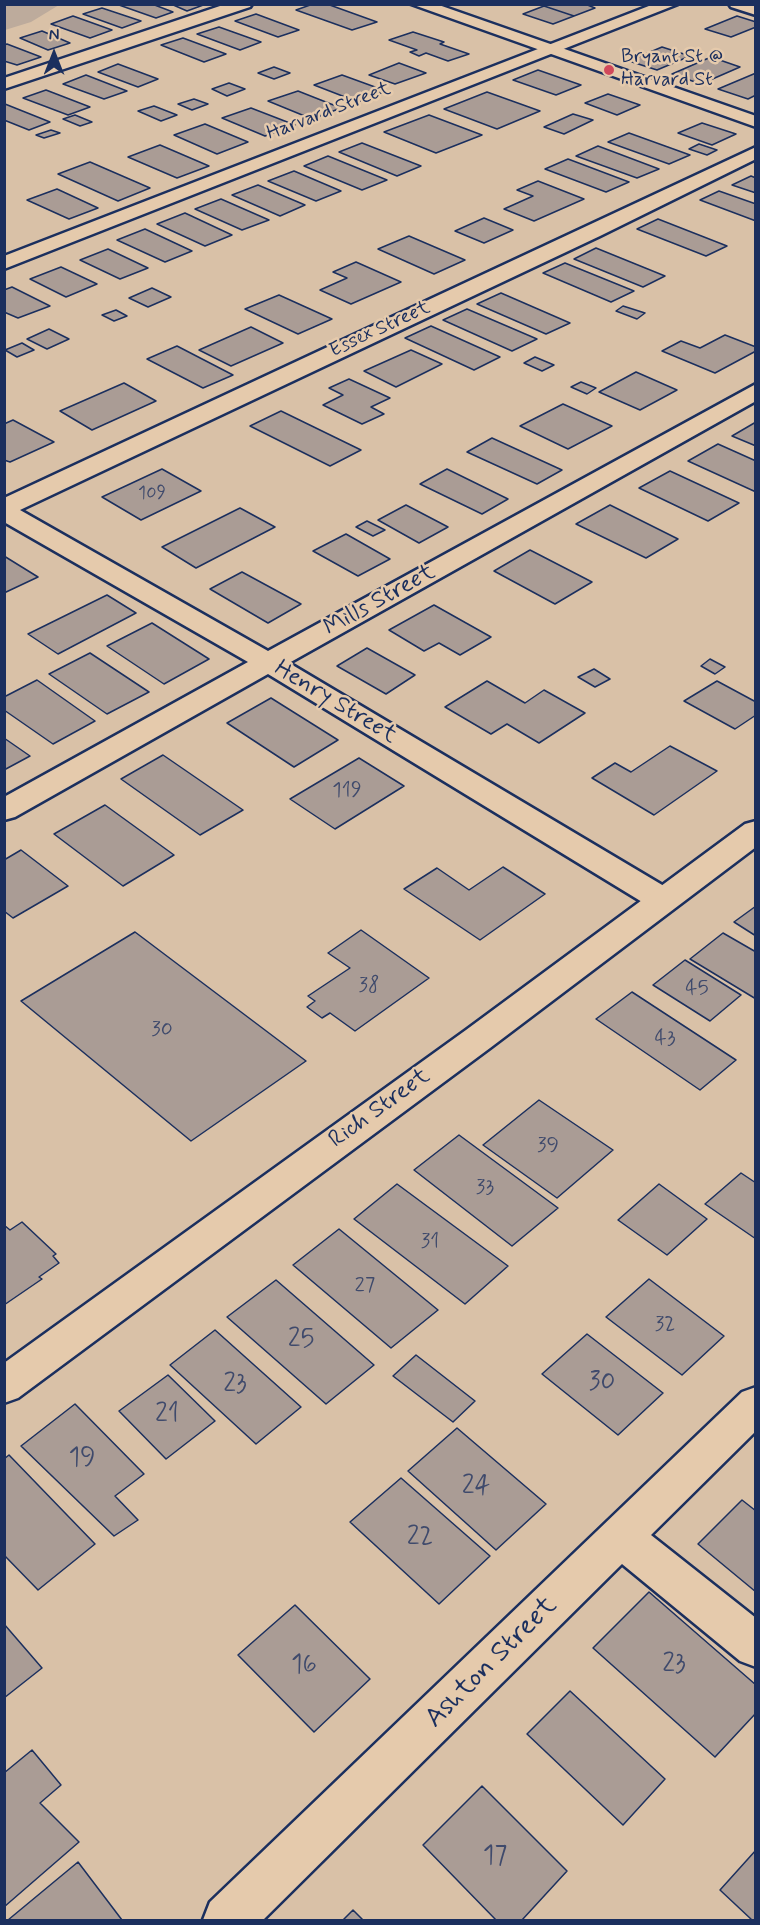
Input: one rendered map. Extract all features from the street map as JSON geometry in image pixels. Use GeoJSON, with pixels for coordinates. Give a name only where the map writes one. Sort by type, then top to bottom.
{"type":"FeatureCollection","features":[{"type":"Feature","properties":{"kind":"street"},"geometry":{"type":"LineString","coordinates":[[4,84],[244,4]]}},
{"type":"Feature","properties":{"kind":"street"},"geometry":{"type":"LineString","coordinates":[[418,4],[756,123]]}},
{"type":"Feature","properties":{"kind":"street","name":"Harvard Street"},"geometry":{"type":"LineString","coordinates":[[4,263],[670,4]]}},
{"type":"Feature","properties":{"kind":"street"},"geometry":{"type":"LineString","coordinates":[[737,4],[756,10]]}},
{"type":"Feature","properties":{"kind":"street","name":"Essex Street"},"geometry":{"type":"LineString","coordinates":[[4,510],[364,337],[593,232],[756,152]]}},
{"type":"Feature","properties":{"kind":"street","name":"Mills Street"},"geometry":{"type":"LineString","coordinates":[[4,810],[756,391]]}},
{"type":"Feature","properties":{"kind":"street","name":"Henry Street"},"geometry":{"type":"LineString","coordinates":[[4,510],[269,663],[663,900]]}},
{"type":"Feature","properties":{"kind":"street","name":"Rich Street"},"geometry":{"type":"LineString","coordinates":[[4,1386],[478,1039],[756,831]]}},
{"type":"Feature","properties":{"kind":"street","name":"Ashton Street"},"geometry":{"type":"LineString","coordinates":[[228,1920],[756,1404]]}},
{"type":"Feature","properties":{"kind":"street"},"geometry":{"type":"LineString","coordinates":[[620,1536],[756,1646]]}},
{"type":"Feature","properties":{"kind":"shaded area"},"geometry":{"type":"Polygon","coordinates":[[[5,4],[59,5],[31,22],[5,30],[5,4]]]}},
{"type":"Feature","properties":{"kind":"building"},"geometry":{"type":"Polygon","coordinates":[[[152,4],[173,12],[156,18],[119,5],[152,4]]]}},
{"type":"Feature","properties":{"kind":"building"},"geometry":{"type":"Polygon","coordinates":[[[171,4],[206,4],[187,11],[171,4]]]}},
{"type":"Feature","properties":{"kind":"building"},"geometry":{"type":"Polygon","coordinates":[[[313,4],[327,4],[377,22],[352,30],[296,10],[313,4]]]}},
{"type":"Feature","properties":{"kind":"building"},"geometry":{"type":"Polygon","coordinates":[[[585,4],[595,8],[574,16],[544,6],[585,4]]]}},
{"type":"Feature","properties":{"kind":"building"},"geometry":{"type":"Polygon","coordinates":[[[544,6],[574,16],[553,24],[523,14],[544,6]]]}},
{"type":"Feature","properties":{"kind":"building"},"geometry":{"type":"Polygon","coordinates":[[[102,8],[141,21],[122,28],[83,14],[102,8]]]}},
{"type":"Feature","properties":{"kind":"building"},"geometry":{"type":"Polygon","coordinates":[[[256,14],[299,30],[278,37],[235,21],[256,14]]]}},
{"type":"Feature","properties":{"kind":"building"},"geometry":{"type":"Polygon","coordinates":[[[73,16],[112,30],[90,38],[51,24],[73,16]]]}},
{"type":"Feature","properties":{"kind":"building"},"geometry":{"type":"Polygon","coordinates":[[[737,16],[756,22],[756,27],[731,37],[705,29],[737,16]]]}},
{"type":"Feature","properties":{"kind":"building"},"geometry":{"type":"Polygon","coordinates":[[[219,27],[261,42],[240,50],[197,34],[219,27]]]}},
{"type":"Feature","properties":{"kind":"building"},"geometry":{"type":"Polygon","coordinates":[[[42,31],[70,43],[48,50],[20,38],[42,31]]]}},
{"type":"Feature","properties":{"kind":"building"},"geometry":{"type":"Polygon","coordinates":[[[413,32],[444,42],[440,44],[469,54],[448,61],[426,53],[419,56],[410,52],[417,50],[389,40],[413,32]]]}},
{"type":"Feature","properties":{"kind":"building"},"geometry":{"type":"Polygon","coordinates":[[[183,38],[226,54],[204,62],[161,45],[183,38]]]}},
{"type":"Feature","properties":{"kind":"building"},"geometry":{"type":"Polygon","coordinates":[[[7,44],[41,57],[17,65],[4,61],[4,45],[7,44]]]}},
{"type":"Feature","properties":{"kind":"building"},"geometry":{"type":"Polygon","coordinates":[[[662,47],[690,56],[657,70],[629,61],[662,47]]]}},
{"type":"Feature","properties":{"kind":"building"},"geometry":{"type":"Polygon","coordinates":[[[711,57],[740,67],[701,84],[672,74],[711,57]]]}},
{"type":"Feature","properties":{"kind":"building"},"geometry":{"type":"Polygon","coordinates":[[[399,63],[426,73],[395,84],[369,75],[399,63]]]}},
{"type":"Feature","properties":{"kind":"building"},"geometry":{"type":"Polygon","coordinates":[[[118,64],[158,79],[138,87],[98,72],[118,64]]]}},
{"type":"Feature","properties":{"kind":"building"},"geometry":{"type":"Polygon","coordinates":[[[274,67],[290,73],[274,79],[258,73],[274,67]]]}},
{"type":"Feature","properties":{"kind":"building"},"geometry":{"type":"Polygon","coordinates":[[[538,70],[581,85],[556,95],[513,80],[538,70]]]}},
{"type":"Feature","properties":{"kind":"building"},"geometry":{"type":"Polygon","coordinates":[[[756,73],[756,95],[748,99],[718,89],[756,73]]]}},
{"type":"Feature","properties":{"kind":"building"},"geometry":{"type":"Polygon","coordinates":[[[86,75],[127,91],[104,99],[63,84],[86,75]]]}},
{"type":"Feature","properties":{"kind":"building"},"geometry":{"type":"Polygon","coordinates":[[[342,75],[386,91],[358,102],[314,85],[342,75]]]}},
{"type":"Feature","properties":{"kind":"building"},"geometry":{"type":"Polygon","coordinates":[[[229,83],[245,89],[227,96],[212,89],[229,83]]]}},
{"type":"Feature","properties":{"kind":"building"},"geometry":{"type":"Polygon","coordinates":[[[46,90],[90,107],[68,115],[23,98],[46,90]]]}},
{"type":"Feature","properties":{"kind":"building"},"geometry":{"type":"Polygon","coordinates":[[[298,91],[341,108],[312,119],[268,101],[298,91]]]}},
{"type":"Feature","properties":{"kind":"building"},"geometry":{"type":"Polygon","coordinates":[[[487,92],[540,111],[497,129],[444,109],[487,92]]]}},
{"type":"Feature","properties":{"kind":"building"},"geometry":{"type":"Polygon","coordinates":[[[608,94],[640,105],[617,115],[585,103],[608,94]]]}},
{"type":"Feature","properties":{"kind":"building"},"geometry":{"type":"Polygon","coordinates":[[[194,99],[208,104],[192,110],[178,104],[194,99]]]}},
{"type":"Feature","properties":{"kind":"building"},"geometry":{"type":"Polygon","coordinates":[[[4,104],[50,122],[29,130],[4,120],[4,104]]]}},
{"type":"Feature","properties":{"kind":"building"},"geometry":{"type":"Polygon","coordinates":[[[154,106],[177,115],[161,121],[138,111],[154,106]]]}},
{"type":"Feature","properties":{"kind":"building"},"geometry":{"type":"Polygon","coordinates":[[[251,108],[295,125],[265,136],[222,118],[251,108]]]}},
{"type":"Feature","properties":{"kind":"building"},"geometry":{"type":"Polygon","coordinates":[[[573,114],[593,120],[564,134],[544,127],[573,114]]]}},
{"type":"Feature","properties":{"kind":"building"},"geometry":{"type":"Polygon","coordinates":[[[75,115],[92,122],[80,126],[63,119],[75,115]]]}},
{"type":"Feature","properties":{"kind":"building"},"geometry":{"type":"Polygon","coordinates":[[[429,115],[482,135],[436,153],[384,132],[429,115]]]}},
{"type":"Feature","properties":{"kind":"building"},"geometry":{"type":"Polygon","coordinates":[[[702,123],[736,134],[712,145],[678,133],[702,123]]]}},
{"type":"Feature","properties":{"kind":"building"},"geometry":{"type":"Polygon","coordinates":[[[205,124],[248,142],[217,154],[174,135],[205,124]]]}},
{"type":"Feature","properties":{"kind":"building"},"geometry":{"type":"Polygon","coordinates":[[[51,130],[60,133],[44,138],[36,135],[51,130]]]}},
{"type":"Feature","properties":{"kind":"building"},"geometry":{"type":"Polygon","coordinates":[[[629,133],[690,155],[669,164],[608,142],[629,133]]]}},
{"type":"Feature","properties":{"kind":"building"},"geometry":{"type":"Polygon","coordinates":[[[362,143],[421,166],[397,176],[339,152],[362,143]]]}},
{"type":"Feature","properties":{"kind":"building"},"geometry":{"type":"Polygon","coordinates":[[[699,144],[717,150],[707,155],[689,149],[699,144]]]}},
{"type":"Feature","properties":{"kind":"building"},"geometry":{"type":"Polygon","coordinates":[[[160,145],[209,166],[177,178],[128,157],[160,145]]]}},
{"type":"Feature","properties":{"kind":"building"},"geometry":{"type":"Polygon","coordinates":[[[598,146],[659,169],[637,178],[576,156],[598,146]]]}},
{"type":"Feature","properties":{"kind":"building"},"geometry":{"type":"Polygon","coordinates":[[[328,156],[387,180],[362,190],[304,166],[328,156]]]}},
{"type":"Feature","properties":{"kind":"building"},"geometry":{"type":"Polygon","coordinates":[[[568,159],[629,182],[606,192],[545,169],[568,159]]]}},
{"type":"Feature","properties":{"kind":"building"},"geometry":{"type":"Polygon","coordinates":[[[90,162],[150,188],[118,201],[58,174],[90,162]]]}},
{"type":"Feature","properties":{"kind":"building"},"geometry":{"type":"Polygon","coordinates":[[[294,171],[341,191],[316,201],[268,181],[294,171]]]}},
{"type":"Feature","properties":{"kind":"building"},"geometry":{"type":"Polygon","coordinates":[[[751,176],[756,178],[756,193],[732,185],[751,176]]]}},
{"type":"Feature","properties":{"kind":"building"},"geometry":{"type":"Polygon","coordinates":[[[538,181],[584,199],[534,221],[504,209],[533,196],[517,190],[538,181]]]}},
{"type":"Feature","properties":{"kind":"building"},"geometry":{"type":"Polygon","coordinates":[[[258,185],[305,205],[280,216],[232,195],[258,185]]]}},
{"type":"Feature","properties":{"kind":"building"},"geometry":{"type":"Polygon","coordinates":[[[57,189],[98,208],[69,219],[27,200],[57,189]]]}},
{"type":"Feature","properties":{"kind":"building"},"geometry":{"type":"Polygon","coordinates":[[[719,191],[756,204],[756,221],[700,200],[719,191]]]}},
{"type":"Feature","properties":{"kind":"building"},"geometry":{"type":"Polygon","coordinates":[[[221,199],[269,220],[242,230],[195,209],[221,199]]]}},
{"type":"Feature","properties":{"kind":"building"},"geometry":{"type":"Polygon","coordinates":[[[185,213],[232,235],[205,246],[157,224],[185,213]]]}},
{"type":"Feature","properties":{"kind":"building"},"geometry":{"type":"Polygon","coordinates":[[[484,218],[513,230],[484,243],[455,231],[484,218]]]}},
{"type":"Feature","properties":{"kind":"building"},"geometry":{"type":"Polygon","coordinates":[[[658,219],[727,246],[706,256],[637,229],[658,219]]]}},
{"type":"Feature","properties":{"kind":"building"},"geometry":{"type":"Polygon","coordinates":[[[145,229],[192,251],[165,262],[117,240],[145,229]]]}},
{"type":"Feature","properties":{"kind":"building"},"geometry":{"type":"Polygon","coordinates":[[[409,236],[465,260],[434,274],[378,249],[409,236]]]}},
{"type":"Feature","properties":{"kind":"building"},"geometry":{"type":"Polygon","coordinates":[[[596,248],[665,276],[643,287],[574,259],[596,248]]]}},
{"type":"Feature","properties":{"kind":"building"},"geometry":{"type":"Polygon","coordinates":[[[108,249],[148,268],[120,279],[80,260],[108,249]]]}},
{"type":"Feature","properties":{"kind":"building"},"geometry":{"type":"Polygon","coordinates":[[[356,262],[401,282],[351,304],[320,290],[347,278],[333,272],[356,262]]]}},
{"type":"Feature","properties":{"kind":"building"},"geometry":{"type":"Polygon","coordinates":[[[565,263],[634,291],[611,302],[543,273],[565,263]]]}},
{"type":"Feature","properties":{"kind":"building"},"geometry":{"type":"Polygon","coordinates":[[[61,267],[97,284],[66,297],[30,279],[61,267]]]}},
{"type":"Feature","properties":{"kind":"building"},"geometry":{"type":"Polygon","coordinates":[[[12,287],[50,306],[18,318],[4,312],[4,290],[12,287]]]}},
{"type":"Feature","properties":{"kind":"building"},"geometry":{"type":"Polygon","coordinates":[[[152,288],[171,297],[148,307],[129,298],[152,288]]]}},
{"type":"Feature","properties":{"kind":"building"},"geometry":{"type":"Polygon","coordinates":[[[501,293],[570,323],[546,334],[477,304],[501,293]]]}},
{"type":"Feature","properties":{"kind":"building"},"geometry":{"type":"Polygon","coordinates":[[[279,295],[332,319],[298,334],[245,309],[279,295]]]}},
{"type":"Feature","properties":{"kind":"building"},"geometry":{"type":"Polygon","coordinates":[[[623,306],[645,313],[637,319],[616,311],[623,306]]]}},
{"type":"Feature","properties":{"kind":"building"},"geometry":{"type":"Polygon","coordinates":[[[467,309],[537,339],[512,351],[443,320],[467,309]]]}},
{"type":"Feature","properties":{"kind":"building"},"geometry":{"type":"Polygon","coordinates":[[[116,310],[127,316],[114,321],[102,315],[116,310]]]}},
{"type":"Feature","properties":{"kind":"building"},"geometry":{"type":"Polygon","coordinates":[[[431,326],[500,357],[474,370],[405,338],[431,326]]]}},
{"type":"Feature","properties":{"kind":"building"},"geometry":{"type":"Polygon","coordinates":[[[251,327],[283,343],[231,366],[199,350],[251,327]]]}},
{"type":"Feature","properties":{"kind":"building"},"geometry":{"type":"Polygon","coordinates":[[[49,329],[69,339],[47,349],[27,339],[49,329]]]}},
{"type":"Feature","properties":{"kind":"building"},"geometry":{"type":"Polygon","coordinates":[[[725,335],[756,347],[756,351],[715,373],[662,351],[681,341],[700,348],[725,335]]]}},
{"type":"Feature","properties":{"kind":"building"},"geometry":{"type":"Polygon","coordinates":[[[22,343],[34,350],[17,357],[5,350],[22,343]]]}},
{"type":"Feature","properties":{"kind":"building"},"geometry":{"type":"Polygon","coordinates":[[[177,346],[233,375],[203,388],[147,359],[177,346]]]}},
{"type":"Feature","properties":{"kind":"building"},"geometry":{"type":"Polygon","coordinates":[[[411,350],[442,364],[396,387],[364,371],[411,350]]]}},
{"type":"Feature","properties":{"kind":"building"},"geometry":{"type":"Polygon","coordinates":[[[535,357],[554,365],[542,371],[524,363],[535,357]]]}},
{"type":"Feature","properties":{"kind":"building"},"geometry":{"type":"Polygon","coordinates":[[[636,372],[677,390],[640,410],[599,392],[636,372]]]}},
{"type":"Feature","properties":{"kind":"building"},"geometry":{"type":"Polygon","coordinates":[[[349,379],[390,398],[371,407],[384,414],[362,424],[323,405],[343,395],[329,388],[349,379]]]}},
{"type":"Feature","properties":{"kind":"building"},"geometry":{"type":"Polygon","coordinates":[[[581,382],[596,388],[587,394],[571,387],[581,382]]]}},
{"type":"Feature","properties":{"kind":"building"},"geometry":{"type":"Polygon","coordinates":[[[124,383],[156,401],[92,430],[60,411],[124,383]]]}},
{"type":"Feature","properties":{"kind":"building"},"geometry":{"type":"Polygon","coordinates":[[[563,404],[612,426],[568,449],[520,426],[563,404]]]}},
{"type":"Feature","properties":{"kind":"building"},"geometry":{"type":"Polygon","coordinates":[[[281,411],[361,450],[330,466],[250,426],[281,411]]]}},
{"type":"Feature","properties":{"kind":"building"},"geometry":{"type":"Polygon","coordinates":[[[13,420],[54,442],[10,462],[4,460],[4,424],[13,420]]]}},
{"type":"Feature","properties":{"kind":"building"},"geometry":{"type":"Polygon","coordinates":[[[756,422],[756,446],[732,436],[756,422]]]}},
{"type":"Feature","properties":{"kind":"building"},"geometry":{"type":"Polygon","coordinates":[[[492,438],[562,470],[537,484],[467,452],[492,438]]]}},
{"type":"Feature","properties":{"kind":"building"},"geometry":{"type":"Polygon","coordinates":[[[718,444],[756,461],[756,492],[688,461],[718,444]]]}},
{"type":"Feature","properties":{"kind":"building"},"geometry":{"type":"Polygon","coordinates":[[[162,469],[201,491],[141,520],[102,497],[162,469]]]}},
{"type":"Feature","properties":{"kind":"building"},"geometry":{"type":"Polygon","coordinates":[[[447,469],[508,499],[482,514],[420,484],[447,469]]]}},
{"type":"Feature","properties":{"kind":"building"},"geometry":{"type":"Polygon","coordinates":[[[670,471],[739,503],[708,521],[639,488],[670,471]]]}},
{"type":"Feature","properties":{"kind":"building"},"geometry":{"type":"Polygon","coordinates":[[[406,505],[448,527],[419,543],[378,520],[406,505]]]}},
{"type":"Feature","properties":{"kind":"building"},"geometry":{"type":"Polygon","coordinates":[[[610,505],[678,539],[646,558],[576,524],[610,505]]]}},
{"type":"Feature","properties":{"kind":"building"},"geometry":{"type":"Polygon","coordinates":[[[240,508],[275,527],[196,568],[162,547],[240,508]]]}},
{"type":"Feature","properties":{"kind":"building"},"geometry":{"type":"Polygon","coordinates":[[[367,521],[385,530],[373,536],[356,527],[367,521]]]}},
{"type":"Feature","properties":{"kind":"building"},"geometry":{"type":"Polygon","coordinates":[[[346,534],[390,559],[358,576],[313,551],[346,534]]]}},
{"type":"Feature","properties":{"kind":"building"},"geometry":{"type":"Polygon","coordinates":[[[530,550],[592,582],[555,604],[494,571],[530,550]]]}},
{"type":"Feature","properties":{"kind":"building"},"geometry":{"type":"Polygon","coordinates":[[[4,556],[38,577],[4,593],[4,556]]]}},
{"type":"Feature","properties":{"kind":"building"},"geometry":{"type":"Polygon","coordinates":[[[242,572],[301,604],[268,623],[210,589],[242,572]]]}},
{"type":"Feature","properties":{"kind":"building"},"geometry":{"type":"Polygon","coordinates":[[[107,595],[136,613],[58,654],[28,634],[107,595]]]}},
{"type":"Feature","properties":{"kind":"building"},"geometry":{"type":"Polygon","coordinates":[[[434,605],[491,637],[460,655],[439,643],[424,651],[389,630],[434,605]]]}},
{"type":"Feature","properties":{"kind":"building"},"geometry":{"type":"Polygon","coordinates":[[[152,623],[209,659],[164,684],[107,646],[152,623]]]}},
{"type":"Feature","properties":{"kind":"building"},"geometry":{"type":"Polygon","coordinates":[[[367,648],[415,675],[386,694],[337,666],[367,648]]]}},
{"type":"Feature","properties":{"kind":"building"},"geometry":{"type":"Polygon","coordinates":[[[90,653],[149,692],[107,714],[49,674],[90,653]]]}},
{"type":"Feature","properties":{"kind":"building"},"geometry":{"type":"Polygon","coordinates":[[[710,659],[725,667],[715,674],[701,666],[710,659]]]}},
{"type":"Feature","properties":{"kind":"building"},"geometry":{"type":"Polygon","coordinates":[[[594,669],[610,679],[595,687],[578,677],[594,669]]]}},
{"type":"Feature","properties":{"kind":"building"},"geometry":{"type":"Polygon","coordinates":[[[37,680],[95,721],[53,744],[4,710],[4,697],[37,680]]]}},
{"type":"Feature","properties":{"kind":"building"},"geometry":{"type":"Polygon","coordinates":[[[487,681],[525,703],[544,690],[585,713],[539,743],[507,724],[491,734],[445,707],[487,681]]]}},
{"type":"Feature","properties":{"kind":"building"},"geometry":{"type":"Polygon","coordinates":[[[717,681],[756,702],[756,715],[735,729],[684,701],[717,681]]]}},
{"type":"Feature","properties":{"kind":"building"},"geometry":{"type":"Polygon","coordinates":[[[271,698],[338,740],[294,767],[227,723],[271,698]]]}},
{"type":"Feature","properties":{"kind":"building"},"geometry":{"type":"Polygon","coordinates":[[[4,738],[30,756],[4,770],[4,738]]]}},
{"type":"Feature","properties":{"kind":"building"},"geometry":{"type":"Polygon","coordinates":[[[670,746],[717,771],[654,815],[592,778],[615,763],[631,772],[670,746]]]}},
{"type":"Feature","properties":{"kind":"building"},"geometry":{"type":"Polygon","coordinates":[[[163,755],[243,810],[200,835],[121,779],[163,755]]]}},
{"type":"Feature","properties":{"kind":"building"},"geometry":{"type":"Polygon","coordinates":[[[359,758],[404,786],[335,829],[290,799],[359,758]]]}},
{"type":"Feature","properties":{"kind":"building"},"geometry":{"type":"Polygon","coordinates":[[[105,805],[174,855],[123,886],[54,834],[105,805]]]}},
{"type":"Feature","properties":{"kind":"building"},"geometry":{"type":"Polygon","coordinates":[[[21,850],[68,886],[13,918],[4,911],[4,860],[21,850]]]}},
{"type":"Feature","properties":{"kind":"building"},"geometry":{"type":"Polygon","coordinates":[[[503,867],[545,894],[480,940],[404,889],[437,868],[469,890],[503,867]]]}},
{"type":"Feature","properties":{"kind":"building"},"geometry":{"type":"Polygon","coordinates":[[[756,906],[756,936],[734,922],[756,906]]]}},
{"type":"Feature","properties":{"kind":"building"},"geometry":{"type":"Polygon","coordinates":[[[361,930],[429,978],[355,1031],[330,1013],[322,1018],[307,1007],[315,1001],[308,996],[350,968],[328,953],[361,930]]]}},
{"type":"Feature","properties":{"kind":"building"},"geometry":{"type":"Polygon","coordinates":[[[135,932],[306,1061],[191,1141],[21,1001],[135,932]]]}},
{"type":"Feature","properties":{"kind":"building"},"geometry":{"type":"Polygon","coordinates":[[[723,933],[756,952],[756,999],[690,959],[723,933]]]}},
{"type":"Feature","properties":{"kind":"building"},"geometry":{"type":"Polygon","coordinates":[[[685,960],[741,995],[710,1021],[653,985],[685,960]]]}},
{"type":"Feature","properties":{"kind":"building"},"geometry":{"type":"Polygon","coordinates":[[[632,992],[736,1060],[700,1090],[596,1019],[632,992]]]}},
{"type":"Feature","properties":{"kind":"building"},"geometry":{"type":"Polygon","coordinates":[[[539,1100],[613,1150],[557,1198],[483,1145],[539,1100]]]}},
{"type":"Feature","properties":{"kind":"building"},"geometry":{"type":"Polygon","coordinates":[[[459,1135],[558,1208],[512,1246],[414,1170],[459,1135]]]}},
{"type":"Feature","properties":{"kind":"building"},"geometry":{"type":"Polygon","coordinates":[[[741,1173],[756,1183],[756,1239],[705,1204],[741,1173]]]}},
{"type":"Feature","properties":{"kind":"building"},"geometry":{"type":"Polygon","coordinates":[[[397,1184],[508,1266],[465,1304],[354,1219],[397,1184]]]}},
{"type":"Feature","properties":{"kind":"building"},"geometry":{"type":"Polygon","coordinates":[[[659,1184],[707,1219],[667,1255],[618,1220],[659,1184]]]}},
{"type":"Feature","properties":{"kind":"building"},"geometry":{"type":"Polygon","coordinates":[[[22,1222],[56,1254],[53,1256],[59,1263],[39,1277],[42,1279],[4,1305],[4,1225],[10,1230],[22,1222]]]}},
{"type":"Feature","properties":{"kind":"building"},"geometry":{"type":"Polygon","coordinates":[[[339,1229],[438,1310],[391,1348],[293,1265],[339,1229]]]}},
{"type":"Feature","properties":{"kind":"building"},"geometry":{"type":"Polygon","coordinates":[[[649,1279],[724,1336],[682,1375],[606,1317],[649,1279]]]}},
{"type":"Feature","properties":{"kind":"building"},"geometry":{"type":"Polygon","coordinates":[[[276,1280],[374,1365],[326,1404],[227,1317],[276,1280]]]}},
{"type":"Feature","properties":{"kind":"building"},"geometry":{"type":"Polygon","coordinates":[[[215,1330],[301,1407],[256,1444],[170,1365],[215,1330]]]}},
{"type":"Feature","properties":{"kind":"building"},"geometry":{"type":"Polygon","coordinates":[[[587,1334],[663,1393],[618,1435],[542,1374],[587,1334]]]}},
{"type":"Feature","properties":{"kind":"building"},"geometry":{"type":"Polygon","coordinates":[[[416,1355],[475,1401],[453,1422],[393,1376],[416,1355]]]}},
{"type":"Feature","properties":{"kind":"building"},"geometry":{"type":"Polygon","coordinates":[[[168,1375],[215,1421],[166,1459],[119,1411],[168,1375]]]}},
{"type":"Feature","properties":{"kind":"building"},"geometry":{"type":"Polygon","coordinates":[[[75,1404],[144,1474],[115,1496],[138,1520],[114,1536],[21,1446],[75,1404]]]}},
{"type":"Feature","properties":{"kind":"building"},"geometry":{"type":"Polygon","coordinates":[[[457,1428],[546,1504],[496,1550],[408,1471],[457,1428]]]}},
{"type":"Feature","properties":{"kind":"building"},"geometry":{"type":"Polygon","coordinates":[[[9,1455],[95,1544],[38,1590],[4,1555],[4,1459],[9,1455]]]}},
{"type":"Feature","properties":{"kind":"building"},"geometry":{"type":"Polygon","coordinates":[[[401,1478],[490,1556],[439,1604],[350,1522],[401,1478]]]}},
{"type":"Feature","properties":{"kind":"building"},"geometry":{"type":"Polygon","coordinates":[[[742,1500],[756,1511],[756,1592],[698,1544],[742,1500]]]}},
{"type":"Feature","properties":{"kind":"building"},"geometry":{"type":"Polygon","coordinates":[[[649,1592],[756,1685],[756,1713],[715,1757],[593,1648],[649,1592]]]}},
{"type":"Feature","properties":{"kind":"building"},"geometry":{"type":"Polygon","coordinates":[[[295,1605],[370,1679],[314,1732],[238,1655],[295,1605]]]}},
{"type":"Feature","properties":{"kind":"building"},"geometry":{"type":"Polygon","coordinates":[[[4,1624],[42,1668],[4,1698],[4,1624]]]}},
{"type":"Feature","properties":{"kind":"building"},"geometry":{"type":"Polygon","coordinates":[[[570,1691],[665,1779],[623,1825],[527,1734],[570,1691]]]}},
{"type":"Feature","properties":{"kind":"building"},"geometry":{"type":"Polygon","coordinates":[[[32,1750],[61,1785],[40,1803],[79,1842],[4,1907],[4,1773],[32,1750]]]}},
{"type":"Feature","properties":{"kind":"building"},"geometry":{"type":"Polygon","coordinates":[[[482,1786],[567,1871],[522,1920],[496,1920],[423,1845],[482,1786]]]}},
{"type":"Feature","properties":{"kind":"building"},"geometry":{"type":"Polygon","coordinates":[[[756,1850],[756,1920],[752,1920],[720,1890],[756,1850]]]}},
{"type":"Feature","properties":{"kind":"building"},"geometry":{"type":"Polygon","coordinates":[[[78,1862],[122,1920],[8,1920],[78,1862]]]}},
{"type":"Feature","properties":{"kind":"building"},"geometry":{"type":"Polygon","coordinates":[[[353,1910],[363,1920],[343,1920],[353,1910]]]}},
{"type":"Feature","properties":{"kind":"place","name":"Bryant St @ Harvard St"},"geometry":{"type":"Point","coordinates":[609,70]}}]}
